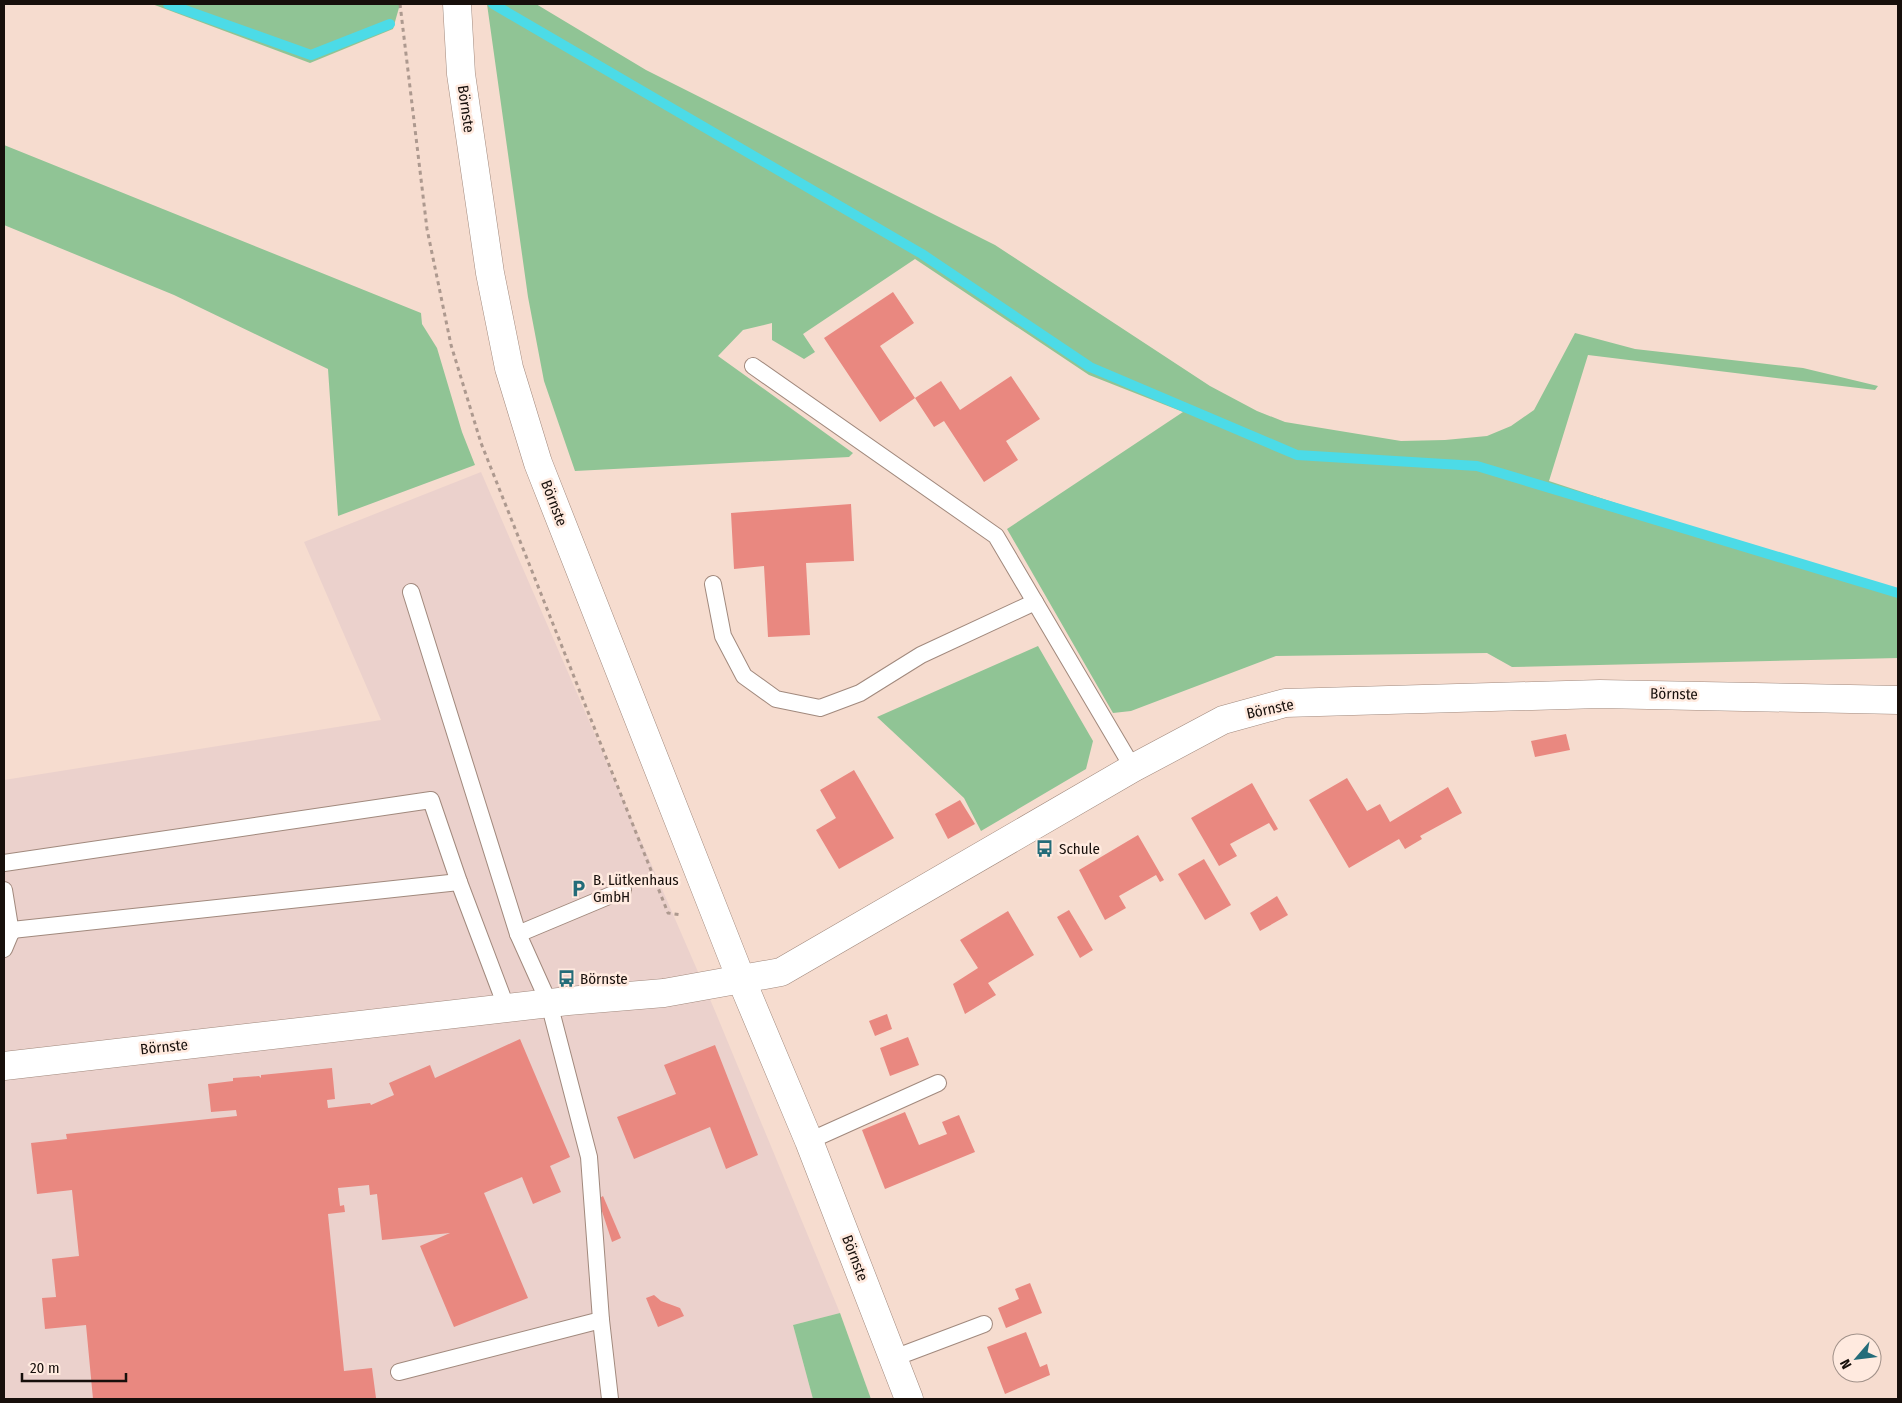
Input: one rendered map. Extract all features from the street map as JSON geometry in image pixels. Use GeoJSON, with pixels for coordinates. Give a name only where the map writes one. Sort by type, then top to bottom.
{"type":"FeatureCollection","features":[{"type":"Feature","properties":{"kind":"street","name":"Börnste"},"geometry":{"type":"LineString","coordinates":[[457,4],[461,74],[490,274],[509,368],[538,463],[740,979],[809,1141],[910,1399]]}},
{"type":"Feature","properties":{"kind":"street","name":"Börnste"},"geometry":{"type":"LineString","coordinates":[[4,1066],[549,1004],[664,993],[781,972],[1133,768],[1223,720],[1285,703],[1600,694],[1898,700]]}},
{"type":"Feature","properties":{"kind":"lane"},"geometry":{"type":"LineString","coordinates":[[753,366],[996,536],[1133,768]]}},
{"type":"Feature","properties":{"kind":"lane"},"geometry":{"type":"LineString","coordinates":[[713,584],[723,636],[744,676],[776,699],[820,708],[860,693],[921,655],[1035,602]]}},
{"type":"Feature","properties":{"kind":"lane"},"geometry":{"type":"LineString","coordinates":[[411,592],[518,934],[549,1004],[589,1157],[601,1320],[610,1399]]}},
{"type":"Feature","properties":{"kind":"lane"},"geometry":{"type":"LineString","coordinates":[[4,863],[431,800],[459,882],[507,1009]]}},
{"type":"Feature","properties":{"kind":"lane"},"geometry":{"type":"LineString","coordinates":[[4,949],[12,930],[459,882]]}},
{"type":"Feature","properties":{"kind":"lane"},"geometry":{"type":"LineString","coordinates":[[4,890],[11,933]]}},
{"type":"Feature","properties":{"kind":"lane"},"geometry":{"type":"LineString","coordinates":[[518,934],[623,890]]}},
{"type":"Feature","properties":{"kind":"lane"},"geometry":{"type":"LineString","coordinates":[[809,1141],[938,1083]]}},
{"type":"Feature","properties":{"kind":"lane"},"geometry":{"type":"LineString","coordinates":[[399,1372],[601,1320]]}},
{"type":"Feature","properties":{"kind":"lane"},"geometry":{"type":"LineString","coordinates":[[894,1358],[984,1324]]}},
{"type":"Feature","properties":{"kind":"shaded area","name":"B. Lütkenhaus GmbH"},"geometry":{"type":"Polygon","coordinates":[[[481,472],[715,1011],[840,1313],[793,1325],[813,1399],[4,1399],[4,780],[381,720],[304,542],[481,472]]]}},
{"type":"Feature","properties":{"kind":"green space"},"geometry":{"type":"Polygon","coordinates":[[[152,4],[400,4],[393,29],[310,63],[152,4]]]}},
{"type":"Feature","properties":{"kind":"green space"},"geometry":{"type":"Polygon","coordinates":[[[487,4],[536,4],[646,70],[995,245],[1210,386],[1257,411],[1285,422],[1401,441],[1445,440],[1487,436],[1511,426],[1534,410],[1575,333],[1635,349],[1803,368],[1878,386],[1875,390],[1588,355],[1549,481],[1898,596],[1898,658],[1512,667],[1487,653],[1276,656],[1131,711],[1113,713],[1007,529],[1183,412],[1089,375],[915,259],[803,334],[815,352],[804,359],[772,340],[772,323],[743,330],[718,356],[853,453],[849,457],[575,471],[544,381],[528,297],[487,4]]]}},
{"type":"Feature","properties":{"kind":"green space"},"geometry":{"type":"Polygon","coordinates":[[[4,145],[421,313],[422,324],[437,348],[462,432],[475,465],[338,516],[328,369],[174,295],[4,225],[4,145]]]}},
{"type":"Feature","properties":{"kind":"green space"},"geometry":{"type":"Polygon","coordinates":[[[1038,646],[1093,741],[1086,769],[981,831],[964,798],[877,717],[1038,646]]]}},
{"type":"Feature","properties":{"kind":"green space"},"geometry":{"type":"Polygon","coordinates":[[[840,1313],[871,1399],[813,1399],[793,1325],[840,1313]]]}},
{"type":"Feature","properties":{"kind":"building"},"geometry":{"type":"Polygon","coordinates":[[[893,292],[914,323],[880,346],[915,398],[880,422],[824,338],[893,292]]]}},
{"type":"Feature","properties":{"kind":"building"},"geometry":{"type":"Polygon","coordinates":[[[1011,376],[1040,419],[1006,441],[1018,460],[984,482],[944,421],[934,427],[915,398],[941,381],[960,410],[1011,376]]]}},
{"type":"Feature","properties":{"kind":"building"},"geometry":{"type":"Polygon","coordinates":[[[851,504],[854,561],[806,563],[810,635],[768,637],[764,566],[734,569],[731,513],[851,504]]]}},
{"type":"Feature","properties":{"kind":"building"},"geometry":{"type":"Polygon","coordinates":[[[1566,734],[1570,750],[1535,757],[1531,741],[1566,734]]]}},
{"type":"Feature","properties":{"kind":"building"},"geometry":{"type":"Polygon","coordinates":[[[854,770],[894,838],[839,869],[816,830],[836,818],[820,790],[854,770]]]}},
{"type":"Feature","properties":{"kind":"building"},"geometry":{"type":"Polygon","coordinates":[[[1347,778],[1367,811],[1380,804],[1390,822],[1448,787],[1462,813],[1420,836],[1422,839],[1405,849],[1399,839],[1349,868],[1309,800],[1347,778]]]}},
{"type":"Feature","properties":{"kind":"building"},"geometry":{"type":"Polygon","coordinates":[[[1252,783],[1278,829],[1274,831],[1269,823],[1230,844],[1237,856],[1219,866],[1191,818],[1252,783]]]}},
{"type":"Feature","properties":{"kind":"building"},"geometry":{"type":"Polygon","coordinates":[[[960,800],[975,824],[948,839],[935,814],[960,800]]]}},
{"type":"Feature","properties":{"kind":"building"},"geometry":{"type":"Polygon","coordinates":[[[1138,835],[1164,880],[1160,882],[1156,875],[1119,896],[1126,908],[1105,920],[1079,870],[1138,835]]]}},
{"type":"Feature","properties":{"kind":"building"},"geometry":{"type":"Polygon","coordinates":[[[1204,859],[1231,905],[1205,920],[1178,874],[1204,859]]]}},
{"type":"Feature","properties":{"kind":"building"},"geometry":{"type":"Polygon","coordinates":[[[1277,896],[1288,915],[1260,931],[1250,913],[1277,896]]]}},
{"type":"Feature","properties":{"kind":"building"},"geometry":{"type":"Polygon","coordinates":[[[1069,910],[1093,950],[1080,958],[1057,917],[1069,910]]]}},
{"type":"Feature","properties":{"kind":"building"},"geometry":{"type":"Polygon","coordinates":[[[1008,911],[1034,955],[988,983],[996,995],[965,1014],[953,984],[978,968],[960,940],[1008,911]]]}},
{"type":"Feature","properties":{"kind":"building"},"geometry":{"type":"Polygon","coordinates":[[[887,1014],[892,1029],[875,1036],[869,1021],[887,1014]]]}},
{"type":"Feature","properties":{"kind":"building"},"geometry":{"type":"Polygon","coordinates":[[[908,1037],[919,1065],[890,1076],[880,1048],[908,1037]]]}},
{"type":"Feature","properties":{"kind":"building"},"geometry":{"type":"Polygon","coordinates":[[[520,1039],[570,1157],[550,1166],[561,1192],[533,1204],[522,1177],[484,1193],[528,1298],[454,1327],[420,1246],[450,1233],[382,1240],[377,1194],[370,1195],[369,1185],[338,1188],[340,1206],[344,1205],[345,1212],[328,1214],[344,1371],[372,1368],[376,1398],[93,1399],[86,1325],[45,1329],[42,1298],[56,1297],[52,1259],[79,1256],[72,1190],[37,1194],[31,1143],[67,1139],[66,1134],[237,1116],[236,1110],[211,1112],[208,1084],[233,1081],[233,1078],[259,1076],[261,1078],[261,1075],[332,1068],[335,1099],[327,1100],[328,1108],[370,1103],[371,1105],[394,1095],[389,1083],[430,1065],[435,1078],[520,1039]]]}},
{"type":"Feature","properties":{"kind":"building"},"geometry":{"type":"Polygon","coordinates":[[[715,1045],[758,1155],[726,1169],[710,1127],[634,1159],[617,1117],[676,1094],[664,1065],[715,1045]]]}},
{"type":"Feature","properties":{"kind":"building"},"geometry":{"type":"Polygon","coordinates":[[[905,1112],[919,1145],[947,1134],[942,1122],[959,1115],[975,1152],[885,1189],[862,1130],[905,1112]]]}},
{"type":"Feature","properties":{"kind":"building"},"geometry":{"type":"Polygon","coordinates":[[[603,1196],[621,1238],[612,1242],[598,1199],[603,1196]]]}},
{"type":"Feature","properties":{"kind":"building"},"geometry":{"type":"Polygon","coordinates":[[[1030,1283],[1042,1313],[1006,1328],[998,1308],[1019,1299],[1015,1289],[1030,1283]]]}},
{"type":"Feature","properties":{"kind":"building"},"geometry":{"type":"Polygon","coordinates":[[[654,1295],[661,1301],[680,1308],[684,1316],[658,1327],[646,1298],[654,1295]]]}},
{"type":"Feature","properties":{"kind":"building"},"geometry":{"type":"Polygon","coordinates":[[[1026,1332],[1040,1367],[1047,1364],[1050,1375],[1005,1394],[987,1347],[1026,1332]]]}},
{"type":"Feature","properties":{"kind":"waterway"},"geometry":{"type":"LineString","coordinates":[[168,4],[311,55],[390,24]]}},
{"type":"Feature","properties":{"kind":"waterway"},"geometry":{"type":"LineString","coordinates":[[493,4],[922,254],[1090,367],[1297,455],[1477,466],[1898,593]]}},
{"type":"Feature","properties":{"kind":"place","name":"Schule"},"geometry":{"type":"Point","coordinates":[1045,849]}},
{"type":"Feature","properties":{"kind":"place","name":"B. Lütkenhaus GmbH"},"geometry":{"type":"Point","coordinates":[579,889]}},
{"type":"Feature","properties":{"kind":"place","name":"Börnste"},"geometry":{"type":"Point","coordinates":[566,979]}}]}
